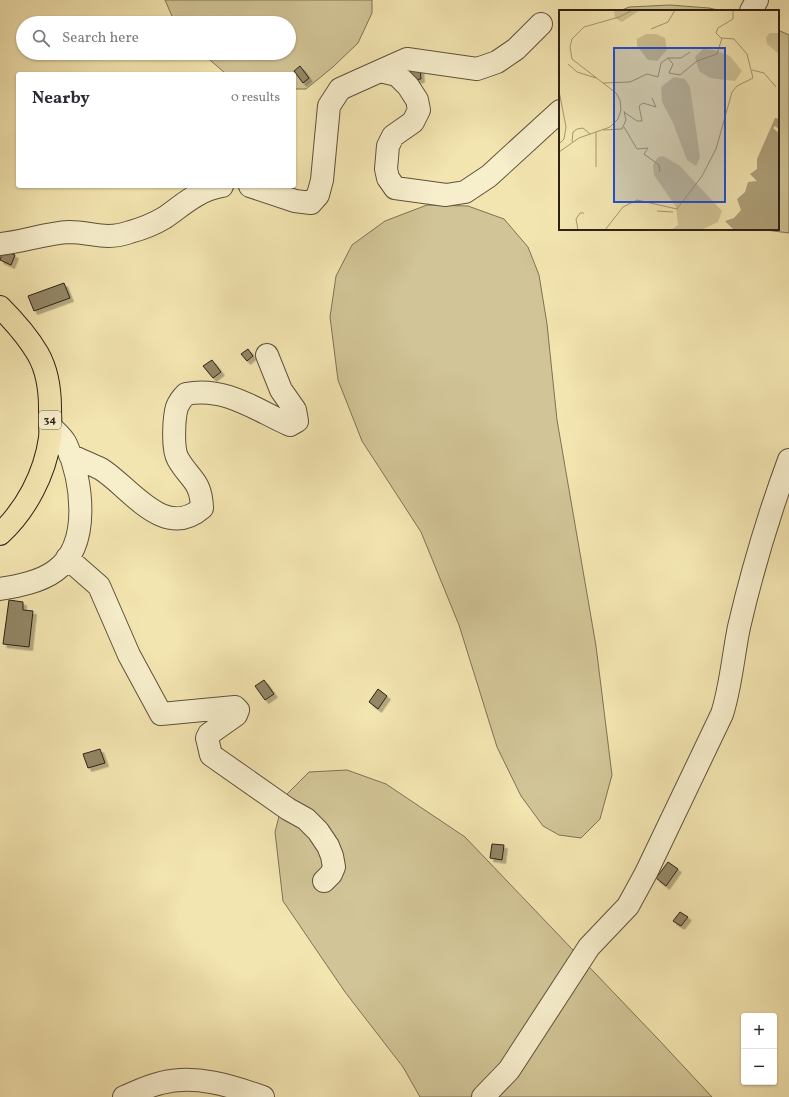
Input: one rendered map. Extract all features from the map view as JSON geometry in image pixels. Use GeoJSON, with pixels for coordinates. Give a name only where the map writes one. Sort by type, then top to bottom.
{"type":"FeatureCollection","features":[{"type":"Feature","properties":{"kind":"main road","name":"34"},"geometry":{"type":"LineString","coordinates":[[0,307],[25,335],[39,355],[48,384],[50,426],[50,438],[45,460],[37,482],[26,504],[9,526],[0,534]]}},
{"type":"Feature","properties":{"kind":"street"},"geometry":{"type":"LineString","coordinates":[[752,10],[757,0]]}},
{"type":"Feature","properties":{"kind":"street"},"geometry":{"type":"LineString","coordinates":[[256,188],[295,201],[311,203],[318,195],[322,180],[329,106],[340,89],[407,60],[477,68],[497,62],[516,49],[541,24]]}},
{"type":"Feature","properties":{"kind":"street"},"geometry":{"type":"LineString","coordinates":[[380,71],[397,76],[408,86],[417,100],[419,110],[413,122],[393,136],[388,146],[386,169],[388,178],[396,188],[446,195],[466,192],[489,176],[559,112]]}},
{"type":"Feature","properties":{"kind":"street"},"geometry":{"type":"LineString","coordinates":[[0,244],[21,242],[50,234],[71,232],[115,237],[162,219],[194,195],[212,188]]}},
{"type":"Feature","properties":{"kind":"street"},"geometry":{"type":"LineString","coordinates":[[70,455],[100,469],[131,495],[160,516],[175,518],[194,515],[202,508],[202,493],[177,459],[173,447],[177,407],[186,394],[206,391],[217,393],[246,403],[290,424],[297,421],[295,410],[281,390],[267,355]]}},
{"type":"Feature","properties":{"kind":"street"},"geometry":{"type":"LineString","coordinates":[[0,589],[33,581],[55,571],[71,554],[78,536],[81,512],[79,488],[66,442],[50,426]]}},
{"type":"Feature","properties":{"kind":"street"},"geometry":{"type":"LineString","coordinates":[[484,1097],[509,1070],[589,948],[628,906],[646,873],[722,714],[727,699],[739,627],[773,503],[789,460]]}},
{"type":"Feature","properties":{"kind":"street"},"geometry":{"type":"LineString","coordinates":[[67,558],[99,586],[129,655],[161,714],[236,707],[238,710],[236,715],[209,734],[207,738],[211,755],[288,809],[306,819],[318,831],[330,851],[334,867],[331,874],[324,881]]}},
{"type":"Feature","properties":{"kind":"street"},"geometry":{"type":"LineString","coordinates":[[124,1097],[162,1082],[193,1080],[232,1086],[263,1097]]}},
{"type":"Feature","properties":{"kind":"shaded area"},"geometry":{"type":"Polygon","coordinates":[[[165,0],[372,0],[372,13],[358,43],[333,67],[306,89],[296,89],[296,72],[224,72],[210,60],[296,60],[296,16],[172,16],[165,0]]]}},
{"type":"Feature","properties":{"kind":"shaded area"},"geometry":{"type":"Polygon","coordinates":[[[670,5],[718,10],[622,10],[629,7],[670,5]]]}},
{"type":"Feature","properties":{"kind":"shaded area"},"geometry":{"type":"Polygon","coordinates":[[[779,30],[789,35],[789,233],[766,230],[779,230],[779,30]]]}},
{"type":"Feature","properties":{"kind":"shaded area"},"geometry":{"type":"Polygon","coordinates":[[[427,205],[468,206],[504,219],[528,247],[539,275],[547,324],[557,420],[596,646],[612,775],[600,819],[581,838],[559,835],[543,826],[521,796],[497,747],[459,625],[421,532],[362,441],[338,380],[330,317],[336,276],[352,245],[385,221],[427,205]]]}},
{"type":"Feature","properties":{"kind":"shaded area"},"geometry":{"type":"Polygon","coordinates":[[[347,770],[386,784],[465,837],[712,1097],[420,1097],[403,1067],[345,992],[283,901],[275,832],[284,797],[309,772],[347,770]]]}},
{"type":"Feature","properties":{"kind":"building"},"geometry":{"type":"Polygon","coordinates":[[[300,66],[309,78],[303,83],[294,71],[300,66]]]}},
{"type":"Feature","properties":{"kind":"building"},"geometry":{"type":"Polygon","coordinates":[[[420,67],[421,79],[412,80],[410,69],[420,67]]]}},
{"type":"Feature","properties":{"kind":"building"},"geometry":{"type":"Polygon","coordinates":[[[3,250],[15,255],[11,265],[0,260],[3,250]]]}},
{"type":"Feature","properties":{"kind":"building"},"geometry":{"type":"Polygon","coordinates":[[[64,283],[70,298],[34,311],[28,296],[64,283]]]}},
{"type":"Feature","properties":{"kind":"building"},"geometry":{"type":"Polygon","coordinates":[[[248,349],[253,356],[247,361],[241,354],[248,349]]]}},
{"type":"Feature","properties":{"kind":"building"},"geometry":{"type":"Polygon","coordinates":[[[212,360],[221,372],[213,378],[203,366],[212,360]]]}},
{"type":"Feature","properties":{"kind":"building"},"geometry":{"type":"Polygon","coordinates":[[[9,600],[23,602],[23,610],[33,611],[29,647],[3,644],[9,600]]]}},
{"type":"Feature","properties":{"kind":"building"},"geometry":{"type":"Polygon","coordinates":[[[264,680],[274,694],[265,700],[255,686],[264,680]]]}},
{"type":"Feature","properties":{"kind":"building"},"geometry":{"type":"Polygon","coordinates":[[[378,689],[387,696],[378,709],[369,702],[378,689]]]}},
{"type":"Feature","properties":{"kind":"building"},"geometry":{"type":"Polygon","coordinates":[[[100,749],[105,763],[88,768],[83,754],[100,749]]]}},
{"type":"Feature","properties":{"kind":"building"},"geometry":{"type":"Polygon","coordinates":[[[492,844],[504,845],[502,860],[490,858],[492,844]]]}},
{"type":"Feature","properties":{"kind":"building"},"geometry":{"type":"Polygon","coordinates":[[[668,862],[678,869],[666,886],[656,878],[668,862]]]}},
{"type":"Feature","properties":{"kind":"building"},"geometry":{"type":"Polygon","coordinates":[[[680,912],[688,917],[681,926],[673,921],[680,912]]]}}]}
